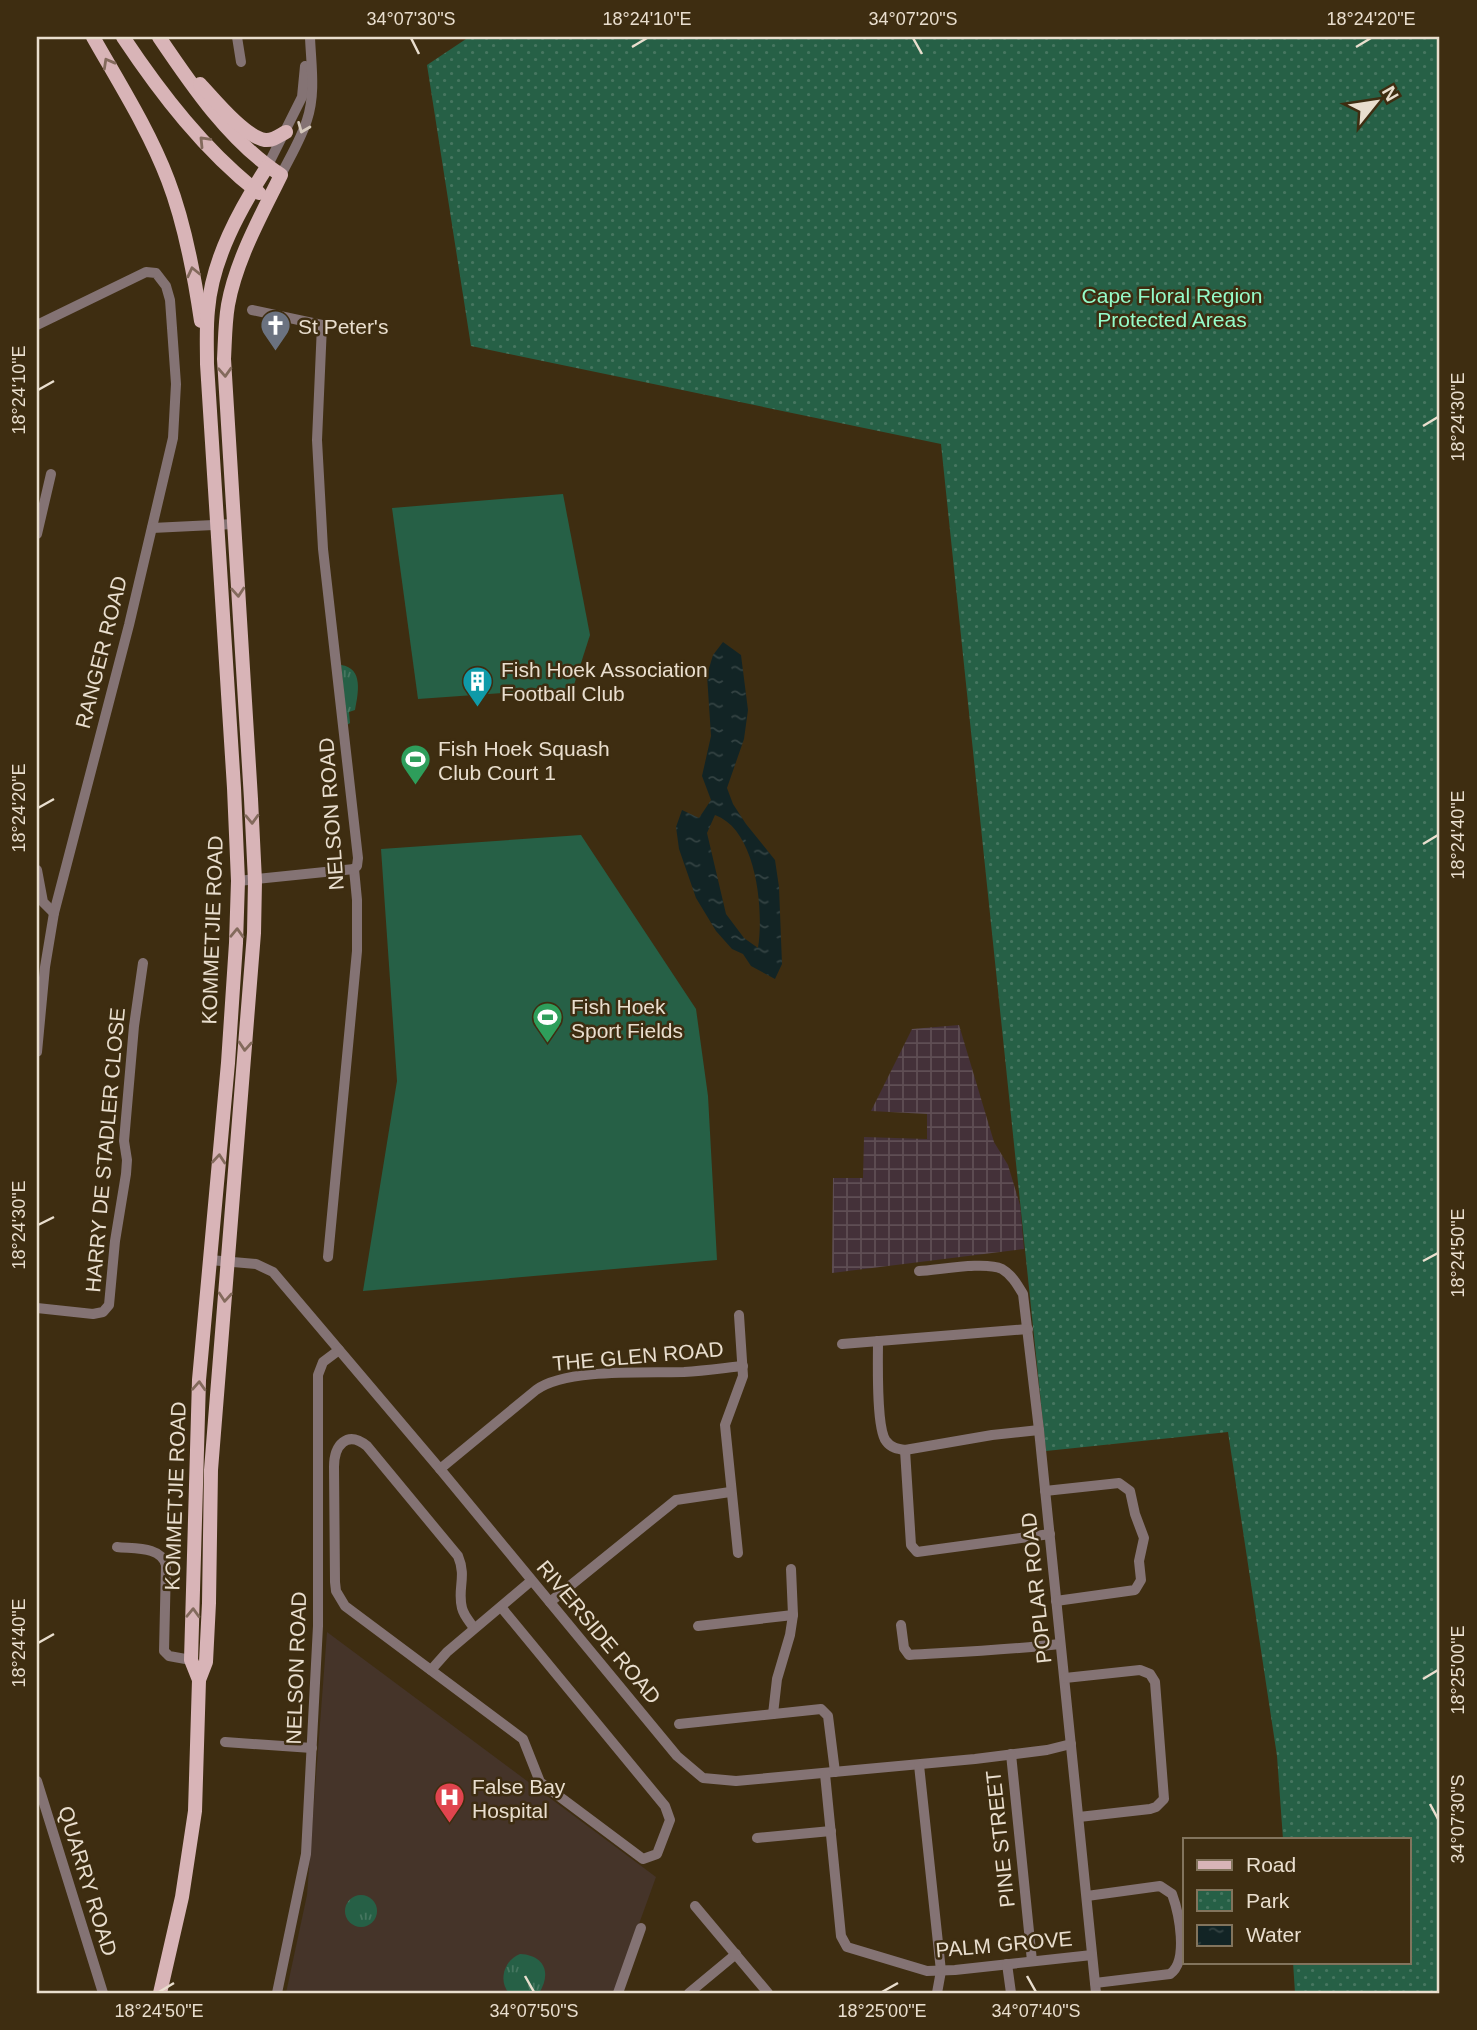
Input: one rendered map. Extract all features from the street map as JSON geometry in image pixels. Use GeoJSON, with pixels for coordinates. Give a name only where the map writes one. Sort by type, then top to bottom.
{"type":"FeatureCollection","features":[{"type":"Feature","properties":{"kind":"main road"},"geometry":{"type":"LineString","coordinates":[[93,37],[141,122],[168,178],[195,281],[207,364]]}},
{"type":"Feature","properties":{"kind":"main road"},"geometry":{"type":"LineString","coordinates":[[123,37],[170,103],[205,142],[268,200]]}},
{"type":"Feature","properties":{"kind":"main road"},"geometry":{"type":"LineString","coordinates":[[159,37],[208,107],[267,167],[281,175]]}},
{"type":"Feature","properties":{"kind":"main road"},"geometry":{"type":"LineString","coordinates":[[176,62],[256,137],[271,140],[286,132]]}},
{"type":"Feature","properties":{"kind":"main road","name":"KOMMETJIE ROAD"},"geometry":{"type":"LineString","coordinates":[[199,1680],[191,1660],[199,1380],[229,1063],[237,881],[207,364],[208,309],[211,288],[234,225],[267,167]]}},
{"type":"Feature","properties":{"kind":"main road","name":"KOMMETJIE ROAD"},"geometry":{"type":"LineString","coordinates":[[160,1993],[182,1897],[195,1811],[199,1680],[206,1662],[209,1603],[211,1470],[254,933],[255,881],[224,359],[225,331],[238,270],[281,175]]}},
{"type":"Feature","properties":{"kind":"street"},"geometry":{"type":"LineString","coordinates":[[237,37],[241,62]]}},
{"type":"Feature","properties":{"kind":"street"},"geometry":{"type":"LineString","coordinates":[[267,167],[286,132],[304,86],[305,37]]}},
{"type":"Feature","properties":{"kind":"street"},"geometry":{"type":"LineString","coordinates":[[281,175],[304,129],[310,110],[313,91],[310,37]]}},
{"type":"Feature","properties":{"kind":"street","name":"RANGER ROAD"},"geometry":{"type":"LineString","coordinates":[[37,325],[152,271],[159,276],[170,300],[176,384],[173,438],[129,625],[41,967],[37,1052]]}},
{"type":"Feature","properties":{"kind":"street","name":"NELSON ROAD"},"geometry":{"type":"LineString","coordinates":[[252,310],[322,325],[317,406],[323,549],[358,858],[354,869],[357,951],[328,1257]]}},
{"type":"Feature","properties":{"kind":"street"},"geometry":{"type":"LineString","coordinates":[[37,534],[51,474]]}},
{"type":"Feature","properties":{"kind":"street"},"geometry":{"type":"LineString","coordinates":[[152,528],[234,524]]}},
{"type":"Feature","properties":{"kind":"street"},"geometry":{"type":"LineString","coordinates":[[237,881],[354,869]]}},
{"type":"Feature","properties":{"kind":"street"},"geometry":{"type":"LineString","coordinates":[[37,870],[42,900],[54,913]]}},
{"type":"Feature","properties":{"kind":"street","name":"HARRY DE STADLER CLOSE"},"geometry":{"type":"LineString","coordinates":[[37,1308],[93,1314],[103,1312],[109,1305],[114,1241],[126,1174],[124,1141],[134,1026],[143,963]]}},
{"type":"Feature","properties":{"kind":"street","name":"RIVERSIDE ROAD"},"geometry":{"type":"LineString","coordinates":[[210,1260],[256,1264],[273,1272],[677,1756],[695,1773],[704,1778],[722,1781],[830,1773],[1047,1750],[1071,1744]]}},
{"type":"Feature","properties":{"kind":"street","name":"POPLAR ROAD"},"geometry":{"type":"LineString","coordinates":[[919,1271],[986,1266],[1000,1268],[1014,1279],[1023,1294],[1096,1988]]}},
{"type":"Feature","properties":{"kind":"street"},"geometry":{"type":"LineString","coordinates":[[738,1553],[725,1425],[742,1383],[744,1366],[739,1315]]}},
{"type":"Feature","properties":{"kind":"street"},"geometry":{"type":"LineString","coordinates":[[842,1345],[1028,1329]]}},
{"type":"Feature","properties":{"kind":"street"},"geometry":{"type":"LineString","coordinates":[[878,1341],[882,1431],[888,1444],[895,1448],[905,1450],[1039,1430]]}},
{"type":"Feature","properties":{"kind":"street","name":"NELSON ROAD"},"geometry":{"type":"LineString","coordinates":[[278,1993],[304,1871],[312,1748],[318,1626],[318,1375],[323,1363],[339,1350]]}},
{"type":"Feature","properties":{"kind":"street","name":"THE GLEN ROAD"},"geometry":{"type":"LineString","coordinates":[[440,1469],[536,1390],[551,1381],[632,1372],[686,1372],[744,1366]]}},
{"type":"Feature","properties":{"kind":"street"},"geometry":{"type":"LineString","coordinates":[[474,1628],[462,1607],[464,1573],[458,1556],[367,1446],[353,1438],[338,1447],[334,1456],[335,1582],[336,1591],[345,1606],[523,1739],[540,1782],[643,1859],[657,1854],[670,1820],[665,1806],[501,1607]]}},
{"type":"Feature","properties":{"kind":"street"},"geometry":{"type":"LineString","coordinates":[[905,1450],[911,1545],[918,1552],[1050,1534]]}},
{"type":"Feature","properties":{"kind":"street"},"geometry":{"type":"LineString","coordinates":[[1045,1491],[1119,1483],[1124,1485],[1130,1491],[1144,1538],[1139,1561],[1141,1580],[1135,1590],[1056,1601]]}},
{"type":"Feature","properties":{"kind":"street"},"geometry":{"type":"LineString","coordinates":[[550,1602],[676,1500],[730,1492]]}},
{"type":"Feature","properties":{"kind":"street"},"geometry":{"type":"LineString","coordinates":[[117,1547],[158,1552],[164,1558],[164,1651],[169,1656],[191,1660]]}},
{"type":"Feature","properties":{"kind":"street"},"geometry":{"type":"LineString","coordinates":[[679,1724],[773,1714],[777,1679],[793,1615],[791,1569]]}},
{"type":"Feature","properties":{"kind":"street"},"geometry":{"type":"LineString","coordinates":[[431,1670],[447,1652],[531,1581]]}},
{"type":"Feature","properties":{"kind":"street"},"geometry":{"type":"LineString","coordinates":[[698,1626],[793,1615]]}},
{"type":"Feature","properties":{"kind":"street"},"geometry":{"type":"LineString","coordinates":[[901,1625],[904,1648],[909,1655],[1060,1644]]}},
{"type":"Feature","properties":{"kind":"street"},"geometry":{"type":"LineString","coordinates":[[1065,1678],[1140,1670],[1150,1674],[1154,1682],[1164,1799],[1150,1809],[1079,1817]]}},
{"type":"Feature","properties":{"kind":"street","name":"PALM GROVE"},"geometry":{"type":"LineString","coordinates":[[773,1714],[814,1709],[826,1712],[829,1720],[831,1831],[841,1936],[847,1947],[927,1971],[1092,1955]]}},
{"type":"Feature","properties":{"kind":"street"},"geometry":{"type":"LineString","coordinates":[[225,1742],[312,1748]]}},
{"type":"Feature","properties":{"kind":"street","name":"PINE STREET"},"geometry":{"type":"LineString","coordinates":[[1011,1754],[1032,1961]]}},
{"type":"Feature","properties":{"kind":"street"},"geometry":{"type":"LineString","coordinates":[[919,1765],[941,1970],[937,1993]]}},
{"type":"Feature","properties":{"kind":"street","name":"QUARRY ROAD"},"geometry":{"type":"LineString","coordinates":[[37,1781],[103,1993]]}},
{"type":"Feature","properties":{"kind":"street"},"geometry":{"type":"LineString","coordinates":[[757,1838],[831,1831]]}},
{"type":"Feature","properties":{"kind":"street"},"geometry":{"type":"LineString","coordinates":[[1087,1896],[1160,1886],[1172,1894],[1180,1932],[1180,1958],[1178,1966],[1170,1973],[1096,1988]]}},
{"type":"Feature","properties":{"kind":"street"},"geometry":{"type":"LineString","coordinates":[[695,1906],[768,1993]]}},
{"type":"Feature","properties":{"kind":"street"},"geometry":{"type":"LineString","coordinates":[[618,1993],[641,1928]]}},
{"type":"Feature","properties":{"kind":"street"},"geometry":{"type":"LineString","coordinates":[[689,1993],[736,1954]]}},
{"type":"Feature","properties":{"kind":"street"},"geometry":{"type":"LineString","coordinates":[[1007,1964],[1011,1993]]}},
{"type":"Feature","properties":{"kind":"shaded area"},"geometry":{"type":"Polygon","coordinates":[[[959,1025],[994,1142],[1008,1165],[1020,1205],[1024,1249],[832,1273],[833,1178],[863,1178],[864,1137],[927,1139],[927,1114],[871,1111],[912,1029],[959,1025]]]}},
{"type":"Feature","properties":{"kind":"shaded area","name":"False Bay Hospital"},"geometry":{"type":"Polygon","coordinates":[[[327,1632],[656,1877],[614,1993],[286,1993],[307,1895],[327,1632]]]}},
{"type":"Feature","properties":{"kind":"green space","name":"Cape Floral Region Protected Areas"},"geometry":{"type":"Polygon","coordinates":[[[469,37],[1440,37],[1440,1993],[1295,1993],[1293,1964],[1410,1964],[1410,1838],[1283,1838],[1277,1756],[1228,1432],[1046,1451],[941,444],[471,346],[427,65],[469,37]]]}},
{"type":"Feature","properties":{"kind":"green space"},"geometry":{"type":"Polygon","coordinates":[[[563,494],[590,635],[573,688],[418,699],[392,508],[563,494]]]}},
{"type":"Feature","properties":{"kind":"green space"},"geometry":{"type":"Polygon","coordinates":[[[341,665],[353,671],[358,683],[355,710],[349,712],[350,723],[347,725],[341,665]]]}},
{"type":"Feature","properties":{"kind":"green space","name":"Fish Hoek Sport Fields"},"geometry":{"type":"Polygon","coordinates":[[[581,835],[696,1009],[708,1096],[717,1260],[363,1291],[397,1081],[381,849],[581,835]]]}},
{"type":"Feature","properties":{"kind":"green space"},"geometry":{"type":"Polygon","coordinates":[[[361,1895],[372,1900],[377,1911],[372,1922],[361,1927],[350,1922],[345,1911],[350,1900],[361,1895]]]}},
{"type":"Feature","properties":{"kind":"green space"},"geometry":{"type":"Polygon","coordinates":[[[520,1954],[535,1958],[543,1966],[545,1979],[539,1993],[509,1993],[506,1988],[504,1971],[510,1961],[520,1954]]]}},
{"type":"Feature","properties":{"kind":"water"},"geometry":{"type":"Polygon","coordinates":[[[723,642],[741,655],[748,710],[744,739],[727,788],[733,804],[746,824],[775,860],[779,887],[782,964],[775,979],[751,966],[743,954],[732,949],[716,931],[696,898],[679,849],[676,827],[682,810],[699,818],[711,800],[702,776],[711,736],[707,675],[713,655],[723,642]],[[715,815],[707,833],[726,914],[744,938],[758,948],[760,914],[754,873],[749,854],[729,824],[715,815]]]}},
{"type":"Feature","properties":{"kind":"place","name":"St Peter's"},"geometry":{"type":"Point","coordinates":[275,353]}},
{"type":"Feature","properties":{"kind":"place","name":"Fish Hoek Association Football Club"},"geometry":{"type":"Point","coordinates":[478,708]}},
{"type":"Feature","properties":{"kind":"place","name":"Fish Hoek Squash Club Court 1"},"geometry":{"type":"Point","coordinates":[415,787]}},
{"type":"Feature","properties":{"kind":"place","name":"Fish Hoek Sport Fields"},"geometry":{"type":"Point","coordinates":[548,1045]}},
{"type":"Feature","properties":{"kind":"place","name":"False Bay Hospital"},"geometry":{"type":"Point","coordinates":[449,1825]}}]}
